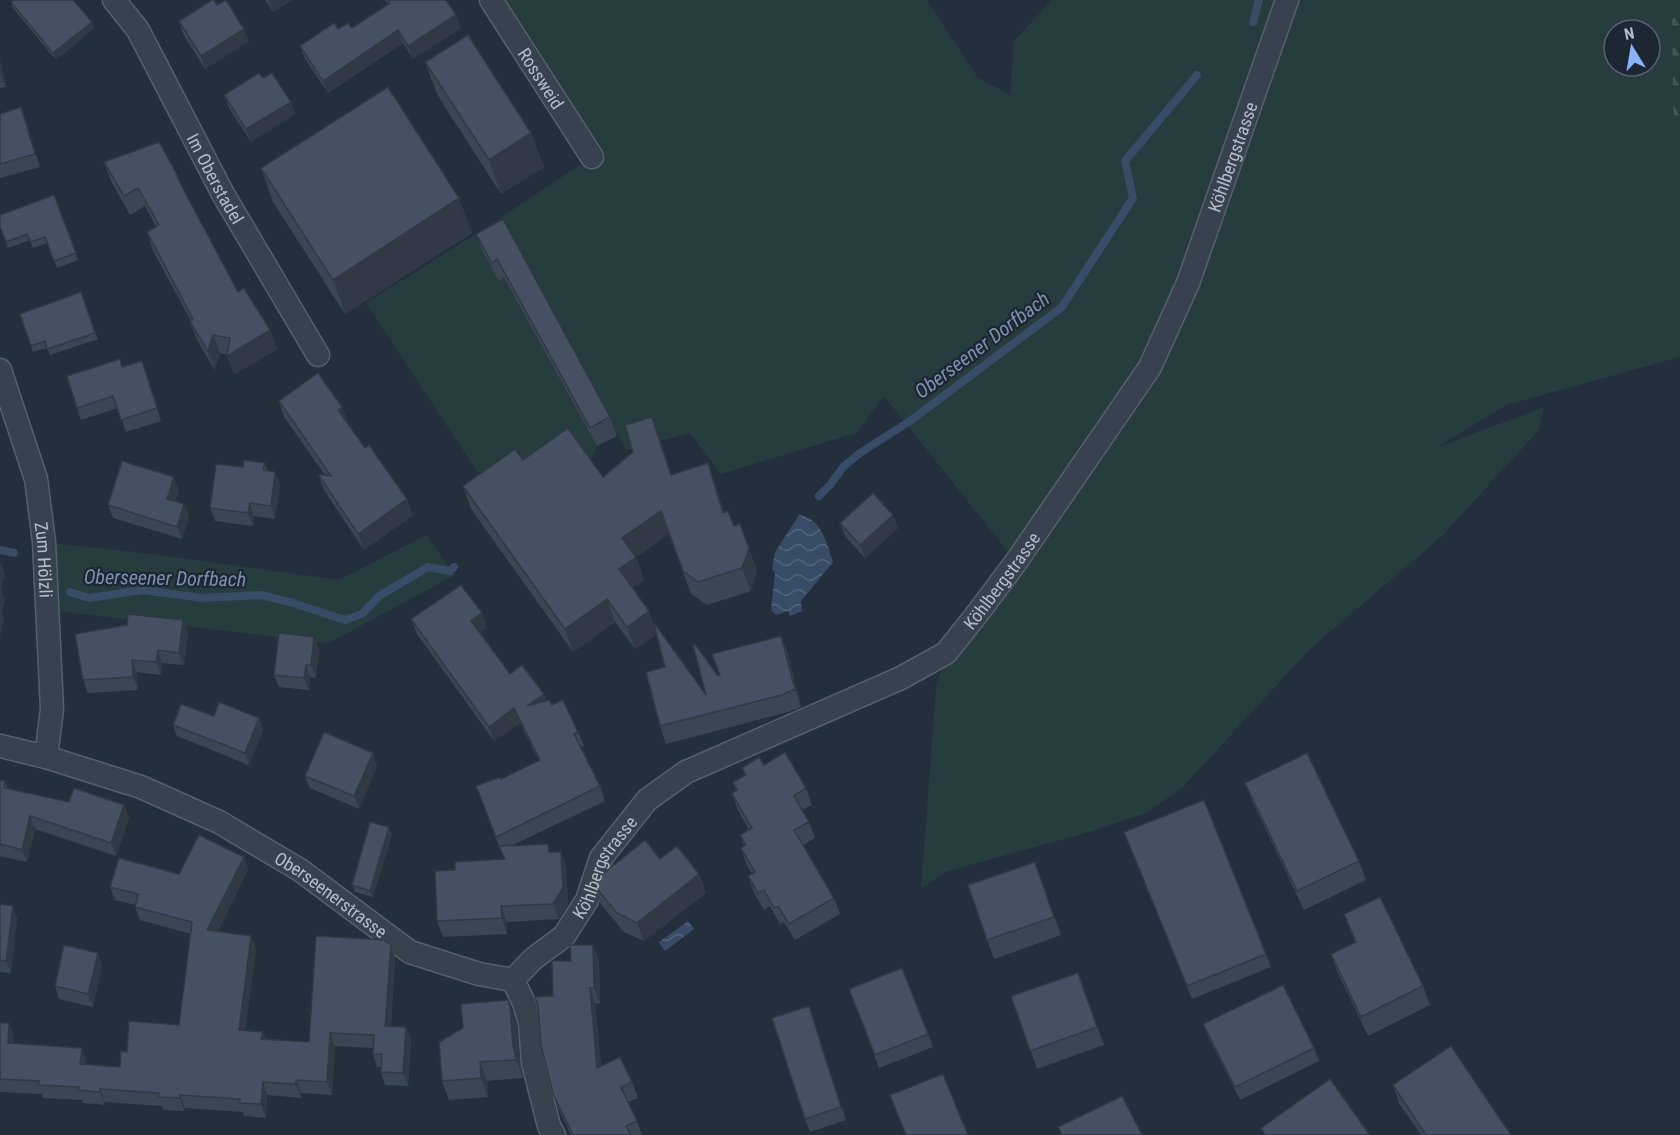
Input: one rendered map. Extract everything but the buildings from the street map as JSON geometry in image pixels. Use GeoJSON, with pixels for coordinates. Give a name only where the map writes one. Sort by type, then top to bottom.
{"type":"FeatureCollection","features":[{"type":"Feature","properties":{"kind":"street","name":"Im Oberstadel"},"geometry":{"type":"LineString","coordinates":[[114,0],[138,30],[223,194],[318,355]]}},
{"type":"Feature","properties":{"kind":"street","name":"Rossweid"},"geometry":{"type":"LineString","coordinates":[[491,0],[592,157]]}},
{"type":"Feature","properties":{"kind":"street","name":"Köhlbergstrasse"},"geometry":{"type":"LineString","coordinates":[[513,980],[533,959],[564,936],[587,900],[601,858],[647,800],[686,772],[901,678],[946,653],[977,614],[1016,562],[1150,367],[1188,283],[1287,0]]}},
{"type":"Feature","properties":{"kind":"street","name":"Zum Hölzli"},"geometry":{"type":"LineString","coordinates":[[2,379],[36,479],[44,542],[52,709],[46,757]]}},
{"type":"Feature","properties":{"kind":"street","name":"Oberseenerstrasse"},"geometry":{"type":"LineString","coordinates":[[0,746],[46,757],[141,787],[219,822],[300,870],[410,952],[479,974],[513,980]]}},
{"type":"Feature","properties":{"kind":"street"},"geometry":{"type":"LineString","coordinates":[[513,980],[530,1023],[533,1064],[549,1126],[554,1135]]}},
{"type":"Feature","properties":{"kind":"green space"},"geometry":{"type":"Polygon","coordinates":[[[491,0],[927,0],[978,78],[1010,95],[1014,41],[1052,0],[1672,0],[1673,108],[1680,157],[1680,357],[1506,405],[1438,447],[1544,407],[1539,430],[1441,537],[1310,649],[1182,788],[1146,813],[1093,831],[945,872],[921,889],[936,687],[946,653],[1016,562],[884,396],[856,433],[721,474],[690,433],[626,450],[510,238],[499,281],[504,278],[597,446],[587,466],[492,494],[366,303],[592,157],[491,0]]]}},
{"type":"Feature","properties":{"kind":"green space"},"geometry":{"type":"Polygon","coordinates":[[[1672,0],[1680,0],[1680,155],[1673,108],[1672,0]]]}},
{"type":"Feature","properties":{"kind":"green space"},"geometry":{"type":"Polygon","coordinates":[[[426,535],[455,575],[329,643],[47,610],[44,542],[152,554],[339,580],[426,535]]]}},
{"type":"Feature","properties":{"kind":"water"},"geometry":{"type":"Polygon","coordinates":[[[799,515],[807,517],[818,526],[833,562],[801,601],[802,611],[790,616],[788,611],[776,615],[771,610],[775,572],[772,569],[775,552],[799,515]]]}},
{"type":"Feature","properties":{"kind":"water"},"geometry":{"type":"Polygon","coordinates":[[[688,921],[694,929],[665,951],[659,942],[688,921]]]}},
{"type":"Feature","properties":{"kind":"waterway","name":"Oberseener Dorfbach"},"geometry":{"type":"LineString","coordinates":[[1253,22],[1259,0]]}},
{"type":"Feature","properties":{"kind":"waterway","name":"Oberseener Dorfbach"},"geometry":{"type":"LineString","coordinates":[[819,496],[844,466],[860,453],[910,421],[1062,307],[1133,198],[1125,161],[1197,75]]}},
{"type":"Feature","properties":{"kind":"waterway","name":"Oberseener Dorfbach"},"geometry":{"type":"LineString","coordinates":[[0,550],[14,553]]}},
{"type":"Feature","properties":{"kind":"waterway","name":"Oberseener Dorfbach"},"geometry":{"type":"LineString","coordinates":[[70,592],[89,598],[142,590],[203,598],[261,595],[345,620],[362,614],[379,596],[428,567],[450,571],[454,567]]}}]}
